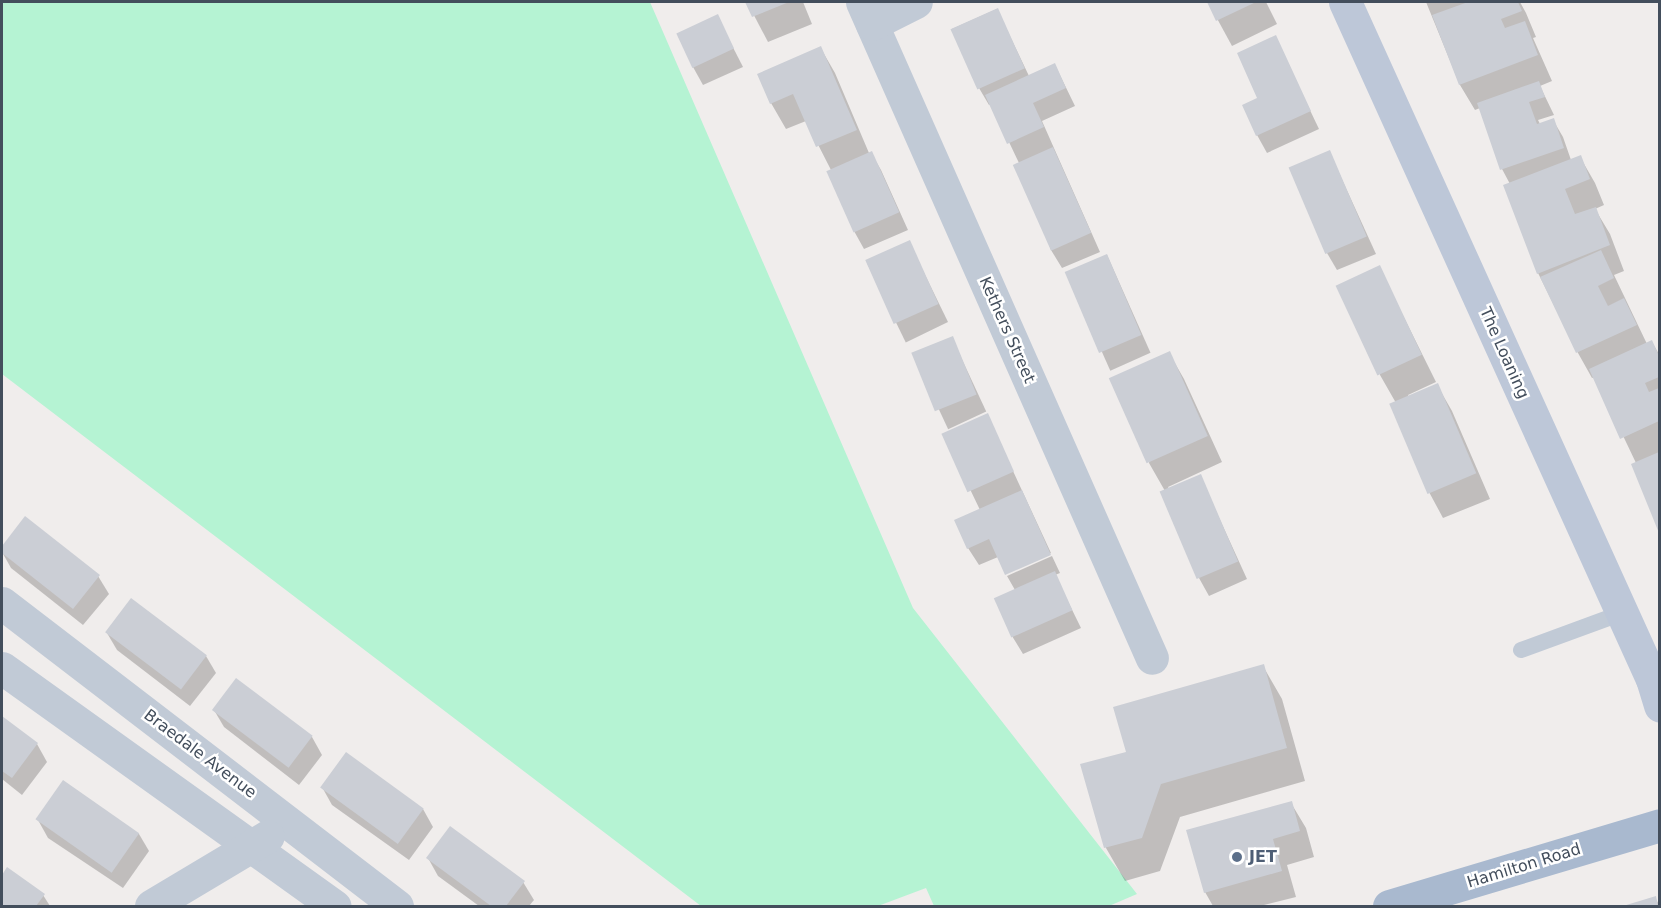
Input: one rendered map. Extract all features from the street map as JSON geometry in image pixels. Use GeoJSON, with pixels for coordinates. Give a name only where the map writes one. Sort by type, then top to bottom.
{"type":"FeatureCollection","features":[{"type":"Feature","properties":{"kind":"main road","name":"Hamilton Road"},"geometry":{"type":"LineString","coordinates":[[1389,906],[1659,825]]}},
{"type":"Feature","properties":{"kind":"street"},"geometry":{"type":"LineString","coordinates":[[867,13],[916,2]]}},
{"type":"Feature","properties":{"kind":"street","name":"The Loaning"},"geometry":{"type":"LineString","coordinates":[[1345,2],[1652,680],[1659,706]]}},
{"type":"Feature","properties":{"kind":"street","name":"Kethers Street"},"geometry":{"type":"LineString","coordinates":[[867,13],[1152,658]]}},
{"type":"Feature","properties":{"kind":"street","name":"Braedale Avenue"},"geometry":{"type":"LineString","coordinates":[[2,603],[397,906]]}},
{"type":"Feature","properties":{"kind":"street"},"geometry":{"type":"LineString","coordinates":[[2,668],[335,906]]}},
{"type":"Feature","properties":{"kind":"street"},"geometry":{"type":"LineString","coordinates":[[151,906],[251,844],[292,825]]}},
{"type":"Feature","properties":{"kind":"lane"},"geometry":{"type":"LineString","coordinates":[[1521,650],[1622,614]]}},
{"type":"Feature","properties":{"kind":"green space"},"geometry":{"type":"Polygon","coordinates":[[[2,2],[650,2],[913,608],[1137,894],[1109,906],[934,906],[926,888],[878,906],[701,906],[2,374],[2,2]]]}},
{"type":"Feature","properties":{"kind":"building"},"geometry":{"type":"Polygon","coordinates":[[[745,2],[789,2],[752,17],[745,2]]]}},
{"type":"Feature","properties":{"kind":"building"},"geometry":{"type":"Polygon","coordinates":[[[1207,2],[1256,2],[1216,21],[1207,2]]]}},
{"type":"Feature","properties":{"kind":"building"},"geometry":{"type":"Polygon","coordinates":[[[1468,2],[1518,2],[1522,11],[1501,19],[1505,28],[1525,21],[1538,55],[1459,85],[1432,15],[1468,2]]]}},
{"type":"Feature","properties":{"kind":"building"},"geometry":{"type":"Polygon","coordinates":[[[998,8],[1025,68],[977,89],[950,29],[998,8]]]}},
{"type":"Feature","properties":{"kind":"building"},"geometry":{"type":"Polygon","coordinates":[[[718,14],[734,48],[692,68],[676,33],[718,14]]]}},
{"type":"Feature","properties":{"kind":"building"},"geometry":{"type":"Polygon","coordinates":[[[1276,35],[1311,111],[1256,136],[1242,105],[1257,98],[1237,53],[1276,35]]]}},
{"type":"Feature","properties":{"kind":"building"},"geometry":{"type":"Polygon","coordinates":[[[821,46],[857,130],[816,147],[793,94],[770,104],[757,74],[821,46]]]}},
{"type":"Feature","properties":{"kind":"building"},"geometry":{"type":"Polygon","coordinates":[[[1055,63],[1066,88],[1033,103],[1044,127],[1007,144],[985,95],[1055,63]]]}},
{"type":"Feature","properties":{"kind":"building"},"geometry":{"type":"Polygon","coordinates":[[[1539,81],[1545,97],[1529,102],[1537,124],[1554,118],[1564,148],[1500,170],[1477,103],[1539,81]]]}},
{"type":"Feature","properties":{"kind":"building"},"geometry":{"type":"Polygon","coordinates":[[[1053,147],[1091,233],[1051,251],[1013,165],[1053,147]]]}},
{"type":"Feature","properties":{"kind":"building"},"geometry":{"type":"Polygon","coordinates":[[[1330,150],[1367,237],[1325,254],[1289,168],[1330,150]]]}},
{"type":"Feature","properties":{"kind":"building"},"geometry":{"type":"Polygon","coordinates":[[[872,151],[899,212],[854,233],[826,171],[872,151]]]}},
{"type":"Feature","properties":{"kind":"building"},"geometry":{"type":"Polygon","coordinates":[[[1581,155],[1590,179],[1565,189],[1575,214],[1596,207],[1610,245],[1537,274],[1503,185],[1581,155]]]}},
{"type":"Feature","properties":{"kind":"building"},"geometry":{"type":"Polygon","coordinates":[[[910,240],[938,304],[894,324],[865,260],[910,240]]]}},
{"type":"Feature","properties":{"kind":"building"},"geometry":{"type":"Polygon","coordinates":[[[1601,250],[1614,278],[1598,286],[1608,306],[1624,298],[1637,325],[1576,353],[1540,277],[1601,250]]]}},
{"type":"Feature","properties":{"kind":"building"},"geometry":{"type":"Polygon","coordinates":[[[1107,254],[1141,335],[1099,353],[1065,272],[1107,254]]]}},
{"type":"Feature","properties":{"kind":"building"},"geometry":{"type":"Polygon","coordinates":[[[1380,265],[1422,355],[1377,375],[1336,286],[1380,265]]]}},
{"type":"Feature","properties":{"kind":"building"},"geometry":{"type":"Polygon","coordinates":[[[953,336],[977,394],[935,411],[911,353],[953,336]]]}},
{"type":"Feature","properties":{"kind":"building"},"geometry":{"type":"Polygon","coordinates":[[[1652,340],[1659,356],[1659,377],[1645,383],[1649,392],[1659,388],[1659,421],[1620,439],[1589,369],[1652,340]]]}},
{"type":"Feature","properties":{"kind":"building"},"geometry":{"type":"Polygon","coordinates":[[[1170,351],[1208,436],[1147,463],[1109,378],[1170,351]]]}},
{"type":"Feature","properties":{"kind":"building"},"geometry":{"type":"Polygon","coordinates":[[[1438,383],[1476,473],[1428,494],[1389,404],[1438,383]]]}},
{"type":"Feature","properties":{"kind":"building"},"geometry":{"type":"Polygon","coordinates":[[[988,413],[1014,471],[967,492],[941,434],[988,413]]]}},
{"type":"Feature","properties":{"kind":"building"},"geometry":{"type":"Polygon","coordinates":[[[1659,452],[1659,533],[1631,464],[1659,452]]]}},
{"type":"Feature","properties":{"kind":"building"},"geometry":{"type":"Polygon","coordinates":[[[1201,474],[1238,561],[1197,579],[1160,492],[1201,474]]]}},
{"type":"Feature","properties":{"kind":"building"},"geometry":{"type":"Polygon","coordinates":[[[1022,490],[1051,555],[1005,575],[989,539],[967,549],[954,520],[1022,490]]]}},
{"type":"Feature","properties":{"kind":"building"},"geometry":{"type":"Polygon","coordinates":[[[25,516],[100,575],[73,609],[2,553],[2,546],[25,516]]]}},
{"type":"Feature","properties":{"kind":"building"},"geometry":{"type":"Polygon","coordinates":[[[1055,571],[1072,610],[1011,638],[994,598],[1055,571]]]}},
{"type":"Feature","properties":{"kind":"building"},"geometry":{"type":"Polygon","coordinates":[[[131,598],[207,655],[181,690],[105,632],[131,598]]]}},
{"type":"Feature","properties":{"kind":"building"},"geometry":{"type":"Polygon","coordinates":[[[1264,664],[1287,748],[1161,784],[1142,838],[1104,848],[1080,764],[1126,752],[1113,707],[1264,664]]]}},
{"type":"Feature","properties":{"kind":"building"},"geometry":{"type":"Polygon","coordinates":[[[236,678],[313,736],[289,768],[212,710],[236,678]]]}},
{"type":"Feature","properties":{"kind":"building"},"geometry":{"type":"Polygon","coordinates":[[[2,716],[38,743],[12,778],[2,771],[2,716]]]}},
{"type":"Feature","properties":{"kind":"building"},"geometry":{"type":"Polygon","coordinates":[[[346,752],[424,808],[398,844],[320,788],[346,752]]]}},
{"type":"Feature","properties":{"kind":"building"},"geometry":{"type":"Polygon","coordinates":[[[63,780],[139,833],[112,873],[35,819],[63,780]]]}},
{"type":"Feature","properties":{"kind":"building"},"geometry":{"type":"Polygon","coordinates":[[[1292,801],[1300,831],[1273,839],[1282,871],[1204,893],[1186,830],[1292,801]]]}},
{"type":"Feature","properties":{"kind":"building"},"geometry":{"type":"Polygon","coordinates":[[[450,826],[525,881],[506,906],[491,906],[426,858],[450,826]]]}},
{"type":"Feature","properties":{"kind":"building"},"geometry":{"type":"Polygon","coordinates":[[[7,867],[45,894],[36,906],[2,906],[2,875],[7,867]]]}},
{"type":"Feature","properties":{"kind":"building"},"geometry":{"type":"Polygon","coordinates":[[[1656,896],[1658,906],[1623,906],[1656,896]]]}},
{"type":"Feature","properties":{"kind":"place","name":"JET"},"geometry":{"type":"Point","coordinates":[1237,857]}}]}
